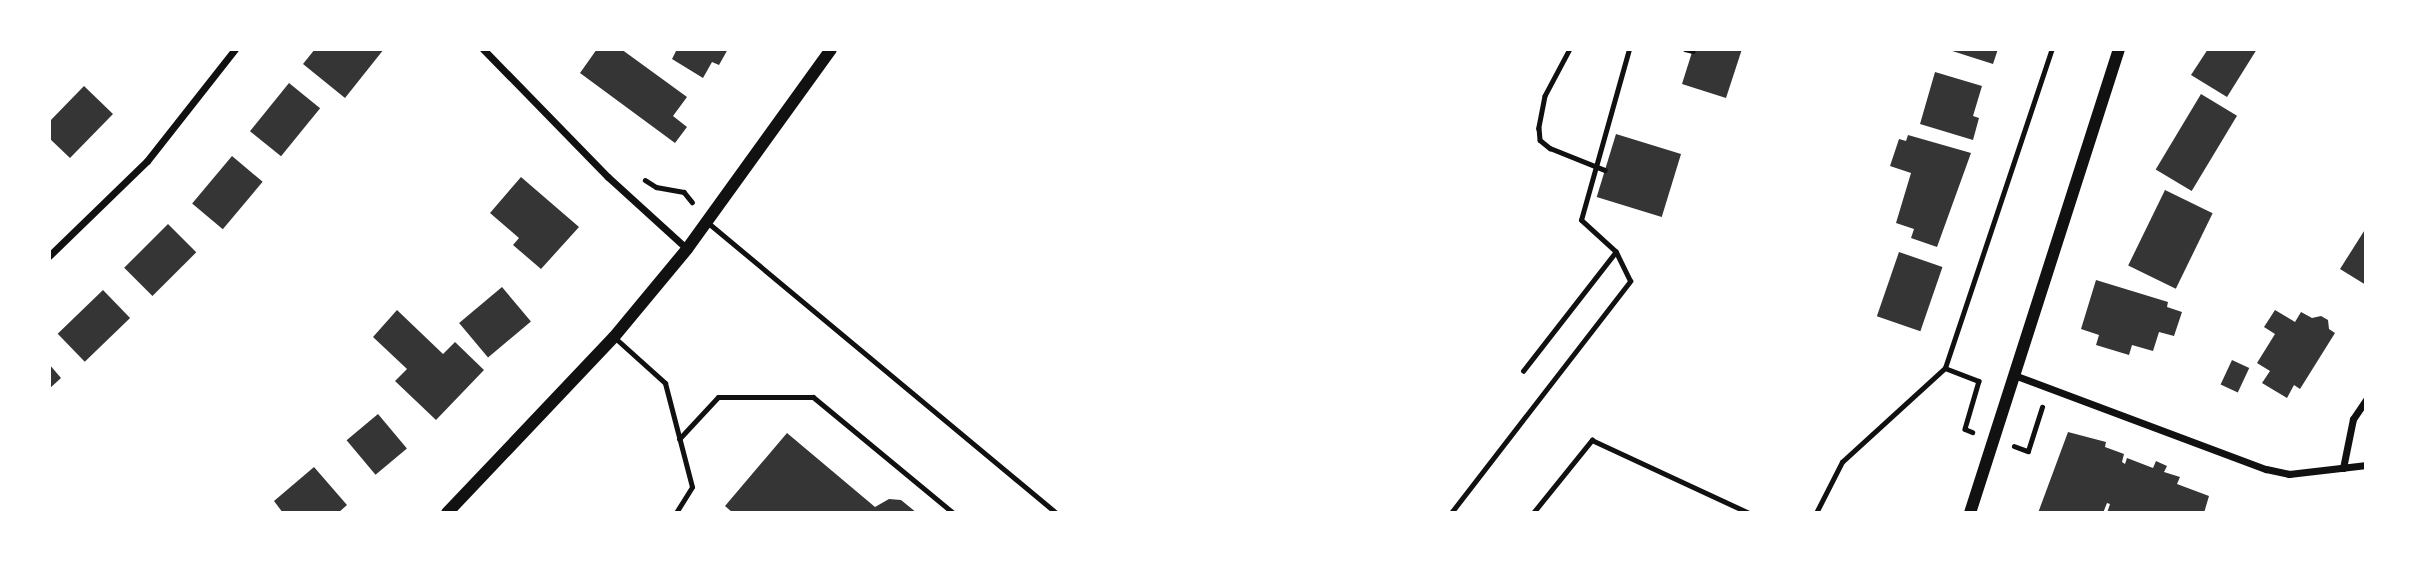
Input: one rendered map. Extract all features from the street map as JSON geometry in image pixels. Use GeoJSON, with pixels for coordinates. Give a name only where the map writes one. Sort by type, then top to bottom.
{"type":"FeatureCollection","features":[{"type":"Feature","properties":{"kind":"street"},"geometry":{"type":"LineString","coordinates":[[49,256],[148,161],[235,49]]}},
{"type":"Feature","properties":{"kind":"street"},"geometry":{"type":"LineString","coordinates":[[483,49],[608,177],[687,249]]}},
{"type":"Feature","properties":{"kind":"street"},"geometry":{"type":"LineString","coordinates":[[447,513],[614,337],[687,249],[831,49]]}},
{"type":"Feature","properties":{"kind":"street"},"geometry":{"type":"LineString","coordinates":[[1970,513],[2119,49]]}},
{"type":"Feature","properties":{"kind":"street"},"geometry":{"type":"LineString","coordinates":[[2013,374],[2266,469],[2289,474],[2366,465]]}},
{"type":"Feature","properties":{"kind":"street"},"geometry":{"type":"LineString","coordinates":[[2343,468],[2353,419],[2366,400]]}},
{"type":"Feature","properties":{"kind":"lane"},"geometry":{"type":"LineString","coordinates":[[707,222],[1056,513]]}},
{"type":"Feature","properties":{"kind":"lane"},"geometry":{"type":"LineString","coordinates":[[614,337],[665,383],[692,487],[676,513]]}},
{"type":"Feature","properties":{"kind":"lane"},"geometry":{"type":"LineString","coordinates":[[680,439],[718,397],[813,397],[953,513]]}},
{"type":"Feature","properties":{"kind":"path"},"geometry":{"type":"LineString","coordinates":[[1570,49],[1545,96],[1539,128],[1540,140],[1550,148],[1605,170]]}},
{"type":"Feature","properties":{"kind":"path"},"geometry":{"type":"LineString","coordinates":[[1451,513],[1630,281],[1616,252],[1581,219],[1629,49]]}},
{"type":"Feature","properties":{"kind":"path"},"geometry":{"type":"LineString","coordinates":[[1685,49],[1693,51]]}},
{"type":"Feature","properties":{"kind":"path"},"geometry":{"type":"LineString","coordinates":[[1816,513],[1842,462],[1945,368],[2052,49]]}},
{"type":"Feature","properties":{"kind":"path"},"geometry":{"type":"LineString","coordinates":[[608,177],[627,168],[656,187],[684,192],[707,222]]}},
{"type":"Feature","properties":{"kind":"path"},"geometry":{"type":"LineString","coordinates":[[1524,371],[1616,252]]}},
{"type":"Feature","properties":{"kind":"path"},"geometry":{"type":"LineString","coordinates":[[1533,513],[1592,440],[1749,513]]}},
{"type":"Feature","properties":{"kind":"building"},"geometry":{"type":"Polygon","coordinates":[[[315,49],[384,49],[345,98],[303,64],[315,49]]]}},
{"type":"Feature","properties":{"kind":"building"},"geometry":{"type":"Polygon","coordinates":[[[597,49],[621,49],[687,97],[673,116],[687,127],[675,143],[580,73],[597,49]]]}},
{"type":"Feature","properties":{"kind":"building"},"geometry":{"type":"Polygon","coordinates":[[[677,49],[728,49],[719,65],[712,62],[703,78],[672,59],[677,49]]]}},
{"type":"Feature","properties":{"kind":"building"},"geometry":{"type":"Polygon","coordinates":[[[1693,49],[1742,49],[1726,98],[1682,84],[1693,49]]]}},
{"type":"Feature","properties":{"kind":"building"},"geometry":{"type":"Polygon","coordinates":[[[1946,49],[1998,49],[1993,64],[1946,49]]]}},
{"type":"Feature","properties":{"kind":"building"},"geometry":{"type":"Polygon","coordinates":[[[2208,49],[2257,49],[2227,97],[2191,75],[2208,49]]]}},
{"type":"Feature","properties":{"kind":"building"},"geometry":{"type":"Polygon","coordinates":[[[1935,72],[1982,86],[1973,116],[1979,118],[1973,140],[1920,124],[1935,72]]]}},
{"type":"Feature","properties":{"kind":"building"},"geometry":{"type":"Polygon","coordinates":[[[289,83],[320,108],[281,156],[250,131],[289,83]]]}},
{"type":"Feature","properties":{"kind":"building"},"geometry":{"type":"Polygon","coordinates":[[[84,86],[113,114],[70,158],[49,138],[49,122],[84,86]]]}},
{"type":"Feature","properties":{"kind":"building"},"geometry":{"type":"Polygon","coordinates":[[[2201,94],[2237,116],[2192,191],[2156,169],[2201,94]]]}},
{"type":"Feature","properties":{"kind":"building"},"geometry":{"type":"Polygon","coordinates":[[[1616,134],[1681,154],[1662,217],[1597,197],[1616,134]]]}},
{"type":"Feature","properties":{"kind":"building"},"geometry":{"type":"Polygon","coordinates":[[[1908,135],[1971,153],[1937,247],[1911,238],[1914,229],[1896,223],[1911,173],[1890,166],[1899,139],[1906,141],[1908,135]]]}},
{"type":"Feature","properties":{"kind":"building"},"geometry":{"type":"Polygon","coordinates":[[[232,156],[263,182],[223,229],[192,203],[232,156]]]}},
{"type":"Feature","properties":{"kind":"building"},"geometry":{"type":"Polygon","coordinates":[[[521,177],[579,227],[541,269],[513,245],[519,238],[490,213],[521,177]]]}},
{"type":"Feature","properties":{"kind":"building"},"geometry":{"type":"Polygon","coordinates":[[[2165,190],[2213,213],[2176,289],[2128,265],[2165,190]]]}},
{"type":"Feature","properties":{"kind":"building"},"geometry":{"type":"Polygon","coordinates":[[[168,224],[196,252],[152,296],[124,268],[168,224]]]}},
{"type":"Feature","properties":{"kind":"building"},"geometry":{"type":"Polygon","coordinates":[[[2366,228],[2366,285],[2340,269],[2366,228]]]}},
{"type":"Feature","properties":{"kind":"building"},"geometry":{"type":"Polygon","coordinates":[[[1899,252],[1942,267],[1920,331],[1877,316],[1899,252]]]}},
{"type":"Feature","properties":{"kind":"building"},"geometry":{"type":"Polygon","coordinates":[[[2096,280],[2168,302],[2167,307],[2182,312],[2174,336],[2159,332],[2153,351],[2132,345],[2129,355],[2096,345],[2099,335],[2081,329],[2096,280]]]}},
{"type":"Feature","properties":{"kind":"building"},"geometry":{"type":"Polygon","coordinates":[[[502,287],[531,321],[488,357],[459,323],[502,287]]]}},
{"type":"Feature","properties":{"kind":"building"},"geometry":{"type":"Polygon","coordinates":[[[103,290],[130,318],[85,362],[58,334],[103,290]]]}},
{"type":"Feature","properties":{"kind":"building"},"geometry":{"type":"Polygon","coordinates":[[[397,310],[443,354],[455,342],[484,370],[436,420],[395,381],[407,369],[373,337],[397,310]]]}},
{"type":"Feature","properties":{"kind":"building"},"geometry":{"type":"Polygon","coordinates":[[[2275,310],[2295,322],[2301,312],[2312,318],[2321,316],[2328,320],[2329,329],[2335,333],[2300,389],[2294,385],[2287,398],[2262,383],[2270,371],[2257,363],[2275,334],[2264,327],[2275,310]]]}},
{"type":"Feature","properties":{"kind":"building"},"geometry":{"type":"Polygon","coordinates":[[[2232,360],[2249,368],[2238,393],[2221,384],[2232,360]]]}},
{"type":"Feature","properties":{"kind":"building"},"geometry":{"type":"Polygon","coordinates":[[[49,364],[61,378],[49,389],[49,364]]]}},
{"type":"Feature","properties":{"kind":"building"},"geometry":{"type":"Polygon","coordinates":[[[378,414],[407,448],[376,475],[347,440],[378,414]]]}},
{"type":"Feature","properties":{"kind":"building"},"geometry":{"type":"Polygon","coordinates":[[[2068,432],[2106,442],[2105,447],[2124,454],[2122,462],[2125,464],[2127,458],[2153,468],[2156,461],[2167,466],[2164,472],[2180,477],[2177,484],[2209,496],[2204,513],[2107,513],[2110,504],[2107,503],[2103,513],[2038,513],[2068,432]]]}},
{"type":"Feature","properties":{"kind":"building"},"geometry":{"type":"Polygon","coordinates":[[[787,433],[875,507],[889,499],[901,500],[917,513],[733,513],[725,506],[787,433]]]}},
{"type":"Feature","properties":{"kind":"building"},"geometry":{"type":"Polygon","coordinates":[[[314,467],[347,505],[338,513],[283,513],[274,501],[314,467]]]}}]}
